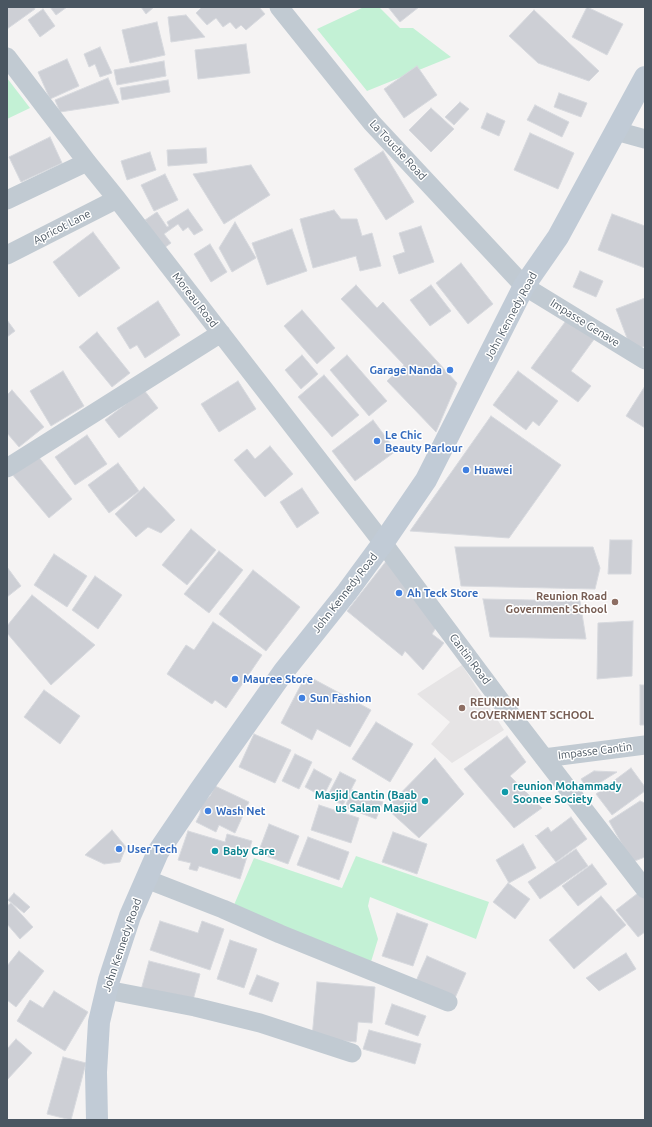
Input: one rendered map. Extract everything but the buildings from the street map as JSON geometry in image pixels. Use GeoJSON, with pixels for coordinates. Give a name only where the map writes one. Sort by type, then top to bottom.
{"type":"FeatureCollection","features":[{"type":"Feature","properties":{"kind":"main road","name":"John Kennedy Road"},"geometry":{"type":"LineString","coordinates":[[97,1120],[96,1072],[100,1022],[108,980],[130,916],[158,852],[279,677],[347,592],[383,544],[426,480],[524,286],[558,237],[645,77]]}},
{"type":"Feature","properties":{"kind":"street","name":"La Touche Road"},"geometry":{"type":"LineString","coordinates":[[279,7],[372,123],[524,286]]}},
{"type":"Feature","properties":{"kind":"street","name":"Moreau Road"},"geometry":{"type":"LineString","coordinates":[[7,57],[383,544]]}},
{"type":"Feature","properties":{"kind":"street"},"geometry":{"type":"LineString","coordinates":[[616,131],[645,139]]}},
{"type":"Feature","properties":{"kind":"street"},"geometry":{"type":"LineString","coordinates":[[7,200],[87,162]]}},
{"type":"Feature","properties":{"kind":"street","name":"Apricot Lane"},"geometry":{"type":"LineString","coordinates":[[7,255],[117,199]]}},
{"type":"Feature","properties":{"kind":"street","name":"Impasse Genave"},"geometry":{"type":"LineString","coordinates":[[524,286],[645,360]]}},
{"type":"Feature","properties":{"kind":"street"},"geometry":{"type":"LineString","coordinates":[[7,468],[221,334]]}},
{"type":"Feature","properties":{"kind":"street","name":"Cantin Road"},"geometry":{"type":"LineString","coordinates":[[383,544],[508,711],[645,889]]}},
{"type":"Feature","properties":{"kind":"street","name":"Impasse Cantin"},"geometry":{"type":"LineString","coordinates":[[544,758],[645,745]]}},
{"type":"Feature","properties":{"kind":"street"},"geometry":{"type":"LineString","coordinates":[[146,879],[231,912],[280,934],[448,1002]]}},
{"type":"Feature","properties":{"kind":"street"},"geometry":{"type":"LineString","coordinates":[[106,990],[194,1007],[260,1023],[352,1053]]}},
{"type":"Feature","properties":{"kind":"shaded area","name":"REUNION GOVERNMENT SCHOOL"},"geometry":{"type":"Polygon","coordinates":[[[462,665],[504,730],[452,763],[431,744],[450,722],[417,694],[462,665]]]}},
{"type":"Feature","properties":{"kind":"green space"},"geometry":{"type":"Polygon","coordinates":[[[364,7],[379,7],[400,28],[413,28],[451,57],[367,91],[317,29],[364,7]]]}},
{"type":"Feature","properties":{"kind":"green space"},"geometry":{"type":"Polygon","coordinates":[[[7,78],[30,108],[7,119],[7,78]]]}},
{"type":"Feature","properties":{"kind":"green space"},"geometry":{"type":"Polygon","coordinates":[[[356,856],[489,902],[476,939],[370,897],[368,906],[378,939],[370,965],[231,912],[254,858],[342,888],[356,856]]]}},
{"type":"Feature","properties":{"kind":"place","name":"Garage Nanda"},"geometry":{"type":"Point","coordinates":[450,370]}},
{"type":"Feature","properties":{"kind":"place","name":"Le Chic Beauty Parlour"},"geometry":{"type":"Point","coordinates":[377,441]}},
{"type":"Feature","properties":{"kind":"place","name":"Huawei"},"geometry":{"type":"Point","coordinates":[466,470]}},
{"type":"Feature","properties":{"kind":"place","name":"Ah Teck Store"},"geometry":{"type":"Point","coordinates":[399,593]}},
{"type":"Feature","properties":{"kind":"place","name":"Reunion Road Government School"},"geometry":{"type":"Point","coordinates":[615,602]}},
{"type":"Feature","properties":{"kind":"place","name":"Mauree Store"},"geometry":{"type":"Point","coordinates":[235,679]}},
{"type":"Feature","properties":{"kind":"place","name":"Sun Fashion"},"geometry":{"type":"Point","coordinates":[302,698]}},
{"type":"Feature","properties":{"kind":"place","name":"REUNION GOVERNMENT SCHOOL"},"geometry":{"type":"Point","coordinates":[462,708]}},
{"type":"Feature","properties":{"kind":"place","name":"reunion Mohammady Soonee Society"},"geometry":{"type":"Point","coordinates":[505,792]}},
{"type":"Feature","properties":{"kind":"place","name":"Masjid Cantin (Baab us Salam Masjid"},"geometry":{"type":"Point","coordinates":[425,801]}},
{"type":"Feature","properties":{"kind":"place","name":"Wash Net"},"geometry":{"type":"Point","coordinates":[208,811]}},
{"type":"Feature","properties":{"kind":"place","name":"User Tech"},"geometry":{"type":"Point","coordinates":[119,849]}},
{"type":"Feature","properties":{"kind":"place","name":"Baby Care"},"geometry":{"type":"Point","coordinates":[215,851]}}]}
